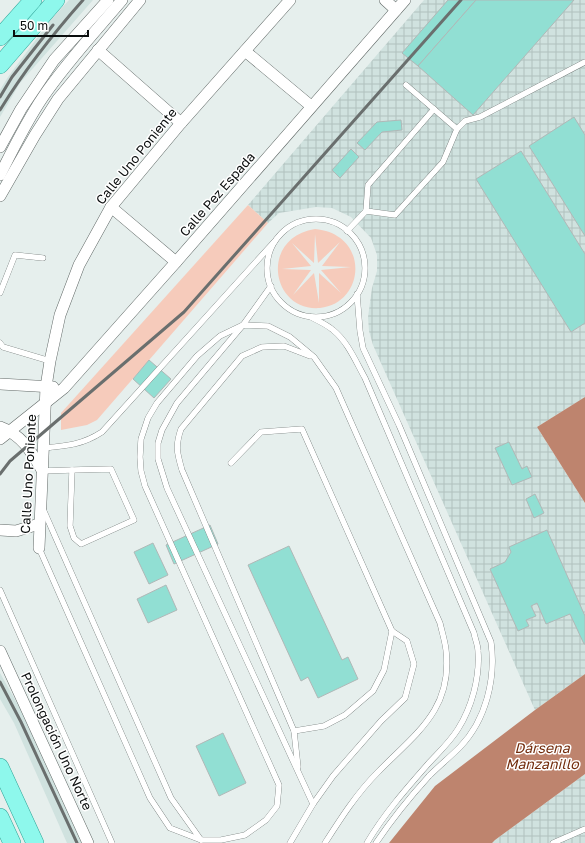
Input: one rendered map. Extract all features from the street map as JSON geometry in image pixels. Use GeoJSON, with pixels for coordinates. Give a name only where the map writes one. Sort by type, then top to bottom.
{"type":"FeatureCollection","features":[{"type":"Feature","properties":{"kind":"main road"},"geometry":{"type":"LineString","coordinates":[[0,37],[33,0]]}},
{"type":"Feature","properties":{"kind":"main road"},"geometry":{"type":"LineString","coordinates":[[1,65],[56,0]]}},
{"type":"Feature","properties":{"kind":"main road"},"geometry":{"type":"LineString","coordinates":[[0,767],[35,843]]}},
{"type":"Feature","properties":{"kind":"main road"},"geometry":{"type":"LineString","coordinates":[[0,817],[12,843]]}},
{"type":"Feature","properties":{"kind":"street"},"geometry":{"type":"LineString","coordinates":[[0,147],[21,109],[54,60],[108,0]]}},
{"type":"Feature","properties":{"kind":"street"},"geometry":{"type":"LineString","coordinates":[[0,175],[15,144],[43,97],[80,49],[122,0]]}},
{"type":"Feature","properties":{"kind":"street"},"geometry":{"type":"LineString","coordinates":[[0,196],[35,135],[58,99],[140,0]]}},
{"type":"Feature","properties":{"kind":"street","name":"Calle Uno Poniente"},"geometry":{"type":"LineString","coordinates":[[39,548],[46,387],[60,315],[79,266],[111,207],[181,123],[290,0]]}},
{"type":"Feature","properties":{"kind":"street"},"geometry":{"type":"LineString","coordinates":[[385,0],[396,10]]}},
{"type":"Feature","properties":{"kind":"street","name":"Calle Pez Espada"},"geometry":{"type":"LineString","coordinates":[[0,439],[5,429],[46,402],[64,388],[405,0]]}},
{"type":"Feature","properties":{"kind":"street"},"geometry":{"type":"LineString","coordinates":[[98,50],[181,123]]}},
{"type":"Feature","properties":{"kind":"street"},"geometry":{"type":"LineString","coordinates":[[245,51],[311,106]]}},
{"type":"Feature","properties":{"kind":"street"},"geometry":{"type":"LineString","coordinates":[[111,207],[176,262]]}},
{"type":"Feature","properties":{"kind":"street"},"geometry":{"type":"LineString","coordinates":[[0,384],[64,388]]}},
{"type":"Feature","properties":{"kind":"street"},"geometry":{"type":"LineString","coordinates":[[5,429],[28,446],[42,471]]}},
{"type":"Feature","properties":{"kind":"street"},"geometry":{"type":"LineString","coordinates":[[0,530],[16,531],[40,524]]}},
{"type":"Feature","properties":{"kind":"street","name":"Prolongación Uno Norte"},"geometry":{"type":"LineString","coordinates":[[0,651],[88,843]]}},
{"type":"Feature","properties":{"kind":"lane"},"geometry":{"type":"LineString","coordinates":[[366,211],[395,215],[443,162],[457,129],[465,121],[480,117],[585,62]]}},
{"type":"Feature","properties":{"kind":"lane"},"geometry":{"type":"LineString","coordinates":[[406,85],[457,129]]}},
{"type":"Feature","properties":{"kind":"lane"},"geometry":{"type":"LineString","coordinates":[[347,231],[366,211],[368,185],[434,109]]}},
{"type":"Feature","properties":{"kind":"lane"},"geometry":{"type":"LineString","coordinates":[[43,448],[74,445],[90,440],[102,432],[274,242],[284,231],[297,223],[312,219],[327,220],[341,226],[353,236],[361,249],[364,264],[363,280],[357,294],[348,305],[337,312],[324,316],[311,317],[298,314],[286,307],[277,298],[271,286],[267,271],[268,256],[274,242]]}},
{"type":"Feature","properties":{"kind":"lane"},"geometry":{"type":"LineString","coordinates":[[0,293],[15,255],[43,258]]}},
{"type":"Feature","properties":{"kind":"lane"},"geometry":{"type":"LineString","coordinates":[[271,286],[243,325],[177,403],[162,430],[158,443],[158,459],[167,488],[313,804]]}},
{"type":"Feature","properties":{"kind":"lane"},"geometry":{"type":"LineString","coordinates":[[357,294],[357,305],[363,348],[427,490],[491,642],[493,654],[492,679],[484,708],[477,723],[460,747],[432,773],[412,795],[376,843]]}},
{"type":"Feature","properties":{"kind":"lane"},"geometry":{"type":"LineString","coordinates":[[311,317],[333,330],[342,340],[365,378],[474,633],[478,650],[477,680],[474,692],[470,706],[458,729],[388,811],[367,843]]}},
{"type":"Feature","properties":{"kind":"lane"},"geometry":{"type":"LineString","coordinates":[[39,548],[150,798],[170,828],[201,840],[221,840],[245,835],[266,820],[277,806],[279,785],[145,486],[141,471],[140,456],[142,439],[148,418],[157,403],[198,356],[220,336],[243,325],[268,326],[290,337],[314,357],[336,388],[440,623],[447,656],[447,675],[440,701],[426,723],[409,743],[373,778],[351,804],[325,843]]}},
{"type":"Feature","properties":{"kind":"lane"},"geometry":{"type":"LineString","coordinates":[[0,343],[3,347],[50,361]]}},
{"type":"Feature","properties":{"kind":"lane"},"geometry":{"type":"LineString","coordinates":[[298,773],[294,731],[182,470],[178,456],[177,442],[181,429],[242,356],[262,347],[284,346],[314,357]]}},
{"type":"Feature","properties":{"kind":"lane"},"geometry":{"type":"LineString","coordinates":[[231,463],[261,432],[302,429],[392,631],[407,641],[414,664],[405,698],[381,720],[333,776],[313,804],[290,843]]}},
{"type":"Feature","properties":{"kind":"lane"},"geometry":{"type":"LineString","coordinates":[[42,471],[72,470],[111,469],[134,520],[81,544],[74,538],[70,526],[72,470]]}},
{"type":"Feature","properties":{"kind":"lane"},"geometry":{"type":"LineString","coordinates":[[40,502],[171,798],[201,840]]}},
{"type":"Feature","properties":{"kind":"lane"},"geometry":{"type":"LineString","coordinates":[[0,590],[112,843]]}},
{"type":"Feature","properties":{"kind":"lane"},"geometry":{"type":"LineString","coordinates":[[294,731],[324,726],[345,715],[373,691],[384,670],[392,631]]}},
{"type":"Feature","properties":{"kind":"lane"},"geometry":{"type":"LineString","coordinates":[[553,843],[585,829]]}},
{"type":"Feature","properties":{"kind":"shaded area"},"geometry":{"type":"Polygon","coordinates":[[[69,0],[93,0],[20,83],[0,117],[0,90],[49,22],[69,0]]]}},
{"type":"Feature","properties":{"kind":"shaded area"},"geometry":{"type":"Polygon","coordinates":[[[424,0],[585,0],[585,397],[537,427],[585,503],[585,674],[535,710],[373,345],[369,331],[368,317],[372,288],[377,271],[377,255],[371,238],[351,217],[332,208],[316,207],[279,213],[268,223],[248,205],[424,0]]]}},
{"type":"Feature","properties":{"kind":"shaded area"},"geometry":{"type":"Polygon","coordinates":[[[248,205],[268,223],[97,420],[87,425],[61,430],[61,413],[248,205]]]}},
{"type":"Feature","properties":{"kind":"shaded area"},"geometry":{"type":"Polygon","coordinates":[[[315,229],[333,234],[345,243],[353,255],[355,268],[353,282],[346,294],[335,303],[320,308],[303,306],[291,299],[282,287],[278,273],[279,259],[285,246],[297,235],[315,229]],[[315,234],[314,263],[292,243],[311,266],[282,269],[311,270],[293,295],[314,273],[319,303],[319,273],[341,293],[321,270],[351,267],[322,266],[340,242],[318,263],[315,234]]]}},
{"type":"Feature","properties":{"kind":"shaded area"},"geometry":{"type":"Polygon","coordinates":[[[0,673],[22,712],[82,843],[67,843],[14,723],[0,699],[0,673]]]}},
{"type":"Feature","properties":{"kind":"shaded area"},"geometry":{"type":"Polygon","coordinates":[[[585,774],[585,843],[492,843],[495,840],[585,774]]]}},
{"type":"Feature","properties":{"kind":"water"},"geometry":{"type":"Polygon","coordinates":[[[585,397],[585,503],[537,427],[585,397]]]}},
{"type":"Feature","properties":{"kind":"water","name":"Dársena Manzanillo"},"geometry":{"type":"Polygon","coordinates":[[[585,674],[585,774],[492,843],[389,843],[435,786],[585,674]]]}},
{"type":"Feature","properties":{"kind":"building"},"geometry":{"type":"Polygon","coordinates":[[[448,0],[476,0],[418,66],[402,53],[448,0]]]}},
{"type":"Feature","properties":{"kind":"building"},"geometry":{"type":"Polygon","coordinates":[[[476,0],[574,0],[473,115],[418,66],[476,0]]]}},
{"type":"Feature","properties":{"kind":"building"},"geometry":{"type":"Polygon","coordinates":[[[574,117],[585,135],[585,236],[529,146],[574,117]]]}},
{"type":"Feature","properties":{"kind":"building"},"geometry":{"type":"Polygon","coordinates":[[[401,120],[402,130],[382,132],[365,150],[357,143],[377,122],[401,120]]]}},
{"type":"Feature","properties":{"kind":"building"},"geometry":{"type":"Polygon","coordinates":[[[351,149],[359,157],[340,178],[332,170],[351,149]]]}},
{"type":"Feature","properties":{"kind":"building"},"geometry":{"type":"Polygon","coordinates":[[[521,151],[585,254],[585,323],[571,332],[476,179],[521,151]]]}},
{"type":"Feature","properties":{"kind":"building"},"geometry":{"type":"Polygon","coordinates":[[[149,360],[171,379],[154,398],[133,379],[149,360]]]}},
{"type":"Feature","properties":{"kind":"building"},"geometry":{"type":"Polygon","coordinates":[[[509,442],[522,469],[527,466],[532,477],[512,485],[495,448],[509,442]]]}},
{"type":"Feature","properties":{"kind":"building"},"geometry":{"type":"Polygon","coordinates":[[[535,494],[544,513],[534,518],[526,499],[535,494]]]}},
{"type":"Feature","properties":{"kind":"building"},"geometry":{"type":"Polygon","coordinates":[[[210,525],[218,544],[174,564],[166,545],[210,525]]]}},
{"type":"Feature","properties":{"kind":"building"},"geometry":{"type":"Polygon","coordinates":[[[547,530],[585,616],[585,644],[570,614],[546,624],[537,603],[531,606],[536,616],[526,620],[529,626],[518,631],[490,569],[505,562],[511,552],[509,547],[547,530]]]}},
{"type":"Feature","properties":{"kind":"building"},"geometry":{"type":"Polygon","coordinates":[[[153,543],[168,575],[149,584],[134,552],[153,543]]]}},
{"type":"Feature","properties":{"kind":"building"},"geometry":{"type":"Polygon","coordinates":[[[289,546],[342,660],[348,657],[358,679],[318,698],[308,677],[301,681],[248,565],[289,546]]]}},
{"type":"Feature","properties":{"kind":"building"},"geometry":{"type":"Polygon","coordinates":[[[166,585],[177,610],[148,623],[137,599],[166,585]]]}},
{"type":"Feature","properties":{"kind":"building"},"geometry":{"type":"Polygon","coordinates":[[[223,733],[246,783],[219,796],[196,746],[223,733]]]}},
{"type":"Feature","properties":{"kind":"railway"},"geometry":{"type":"LineString","coordinates":[[0,110],[19,81],[60,26],[83,0]]}},
{"type":"Feature","properties":{"kind":"railway"},"geometry":{"type":"LineString","coordinates":[[0,474],[10,461],[184,312],[461,0]]}},
{"type":"Feature","properties":{"kind":"railway"},"geometry":{"type":"LineString","coordinates":[[0,97],[12,77],[53,25]]}},
{"type":"Feature","properties":{"kind":"railway"},"geometry":{"type":"LineString","coordinates":[[0,682],[21,722],[77,843]]}}]}
